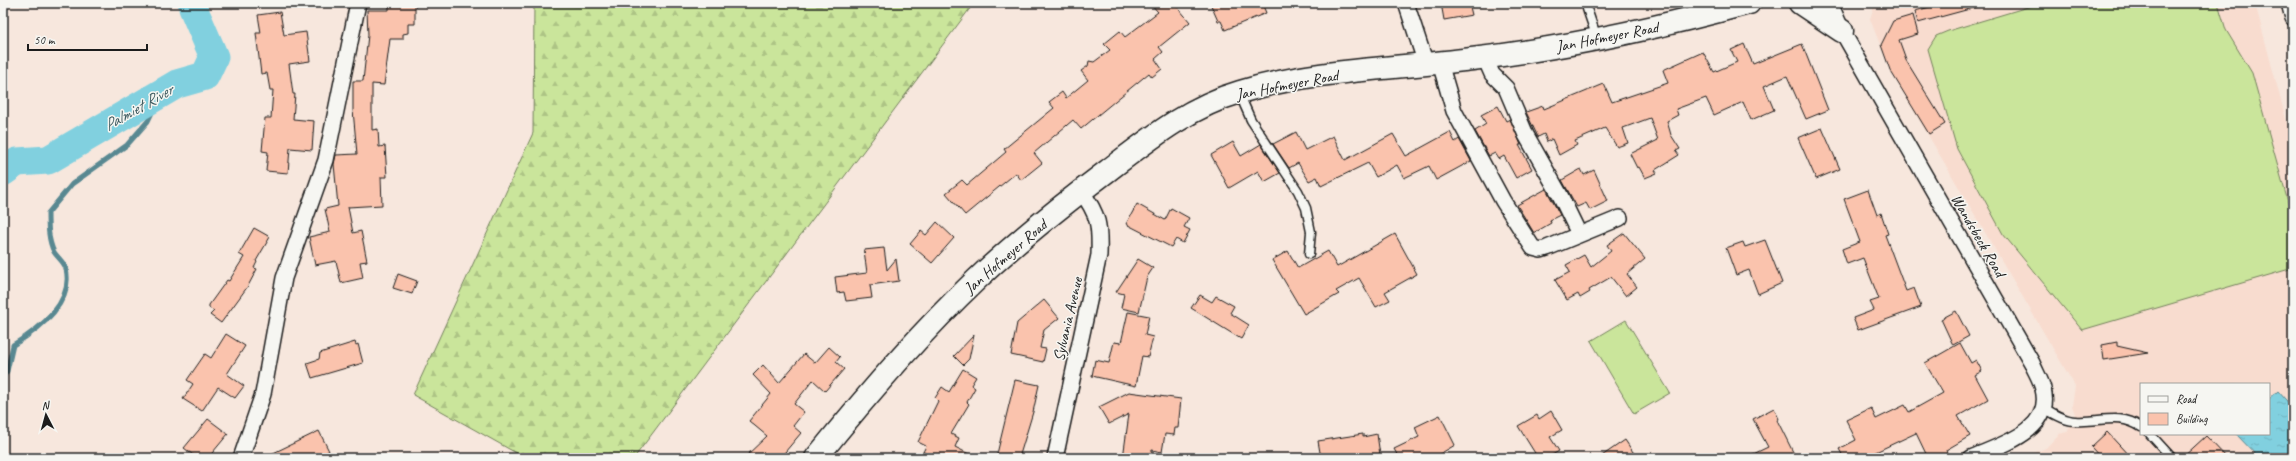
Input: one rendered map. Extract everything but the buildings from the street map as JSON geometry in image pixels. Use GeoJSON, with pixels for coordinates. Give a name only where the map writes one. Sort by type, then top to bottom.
{"type":"FeatureCollection","features":[{"type":"Feature","properties":{"kind":"street"},"geometry":{"type":"LineString","coordinates":[[241,458],[263,394],[284,278],[326,160],[358,3]]}},
{"type":"Feature","properties":{"kind":"street"},"geometry":{"type":"LineString","coordinates":[[1406,3],[1454,111],[1529,244],[1533,248],[1541,250],[1620,218]]}},
{"type":"Feature","properties":{"kind":"street","name":"Jan Hofmeyer Road"},"geometry":{"type":"LineString","coordinates":[[816,458],[852,414],[932,323],[1011,247],[1081,191],[1164,128],[1191,111],[1239,92],[1304,76],[1485,58],[1597,38],[1690,19],[1749,3]]}},
{"type":"Feature","properties":{"kind":"street"},"geometry":{"type":"LineString","coordinates":[[1800,3],[1842,31]]}},
{"type":"Feature","properties":{"kind":"street","name":"Wandsbeck Road"},"geometry":{"type":"LineString","coordinates":[[1830,3],[1842,31],[2032,363],[2043,389],[2044,408]]}},
{"type":"Feature","properties":{"kind":"street"},"geometry":{"type":"LineString","coordinates":[[2289,3],[2293,18]]}},
{"type":"Feature","properties":{"kind":"street"},"geometry":{"type":"LineString","coordinates":[[1485,58],[1492,74],[1506,88],[1526,135],[1560,195],[1579,234]]}},
{"type":"Feature","properties":{"kind":"street","name":"Sylvania Avenue"},"geometry":{"type":"LineString","coordinates":[[1054,458],[1100,255],[1100,225],[1098,216],[1081,191]]}},
{"type":"Feature","properties":{"kind":"street"},"geometry":{"type":"LineString","coordinates":[[1971,458],[2023,434],[2039,419],[2044,408]]}},
{"type":"Feature","properties":{"kind":"lane"},"geometry":{"type":"LineString","coordinates":[[1584,3],[1597,38]]}},
{"type":"Feature","properties":{"kind":"lane"},"geometry":{"type":"LineString","coordinates":[[1239,92],[1251,120],[1298,191],[1306,208],[1311,232],[1309,254]]}},
{"type":"Feature","properties":{"kind":"lane"},"geometry":{"type":"LineString","coordinates":[[2044,408],[2073,421],[2120,418],[2140,427]]}},
{"type":"Feature","properties":{"kind":"lane"},"geometry":{"type":"LineString","coordinates":[[2151,435],[2172,458]]}},
{"type":"Feature","properties":{"kind":"shaded area"},"geometry":{"type":"Polygon","coordinates":[[[1875,3],[2255,3],[2293,146],[2293,458],[2022,458],[2046,448],[2059,434],[2067,432],[2075,414],[2072,406],[2075,386],[1890,70],[1870,19],[1875,3]]]}},
{"type":"Feature","properties":{"kind":"green space"},"geometry":{"type":"Polygon","coordinates":[[[534,3],[974,3],[634,458],[525,458],[413,395],[533,133],[534,3]]]}},
{"type":"Feature","properties":{"kind":"green space"},"geometry":{"type":"Polygon","coordinates":[[[2041,3],[2218,3],[2226,30],[2252,73],[2293,220],[2293,268],[2082,330],[2003,234],[1957,149],[1928,49],[1936,36],[1948,31],[2041,3]]]}},
{"type":"Feature","properties":{"kind":"green space"},"geometry":{"type":"Polygon","coordinates":[[[1626,320],[1670,393],[1634,414],[1591,341],[1626,320]]]}},
{"type":"Feature","properties":{"kind":"water"},"geometry":{"type":"Polygon","coordinates":[[[2278,391],[2293,408],[2293,458],[2259,458],[2237,435],[2270,435],[2270,398],[2278,391]]]}},
{"type":"Feature","properties":{"kind":"waterway","name":"Palmiet River"},"geometry":{"type":"LineString","coordinates":[[3,172],[17,162],[48,160],[177,84],[205,76],[214,57],[193,8],[193,3]]}},
{"type":"Feature","properties":{"kind":"waterway"},"geometry":{"type":"LineString","coordinates":[[3,377],[7,371],[13,345],[33,332],[43,323],[52,314],[65,293],[67,281],[66,269],[55,254],[52,247],[49,232],[48,213],[72,184],[127,145],[148,121],[161,94]]}}]}
